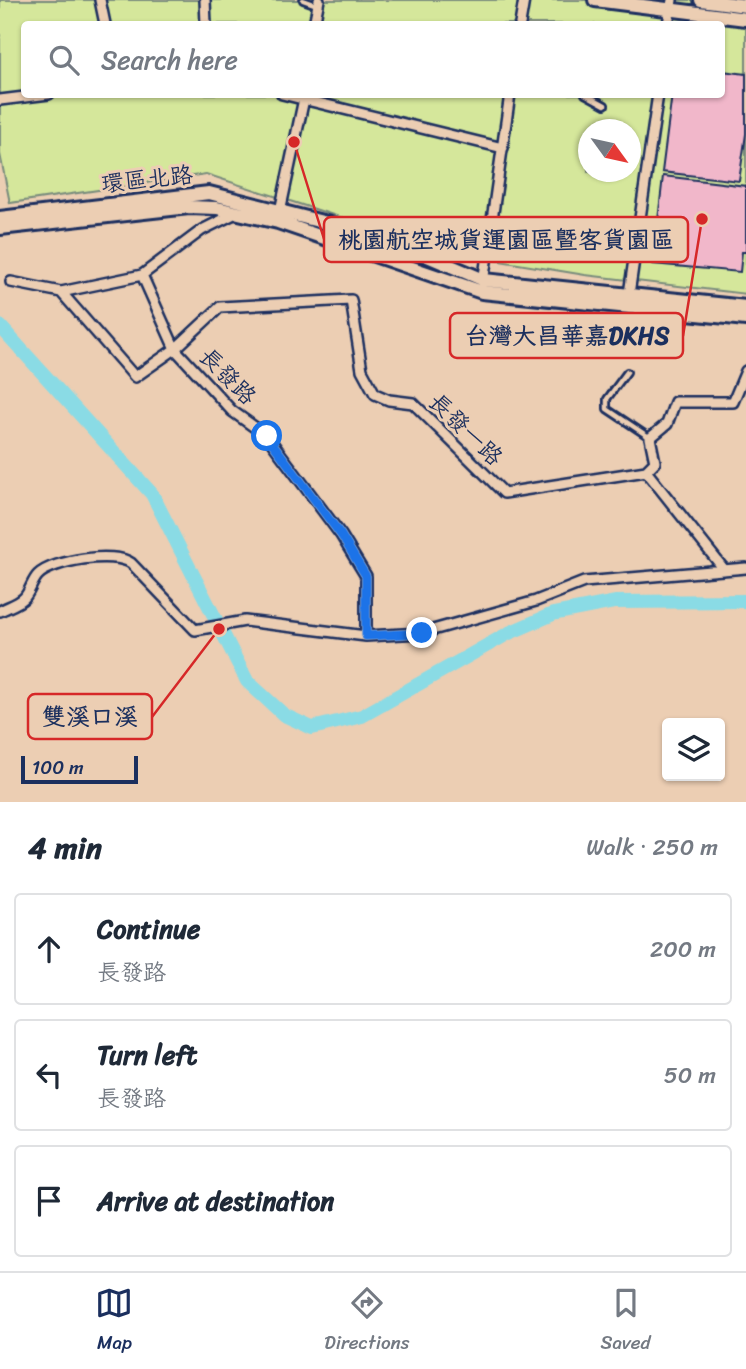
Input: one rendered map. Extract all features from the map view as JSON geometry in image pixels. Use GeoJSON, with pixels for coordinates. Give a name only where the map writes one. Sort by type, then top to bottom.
{"type":"FeatureCollection","features":[{"type":"Feature","properties":{"kind":"street"},"geometry":{"type":"LineString","coordinates":[[100,0],[104,21]]}},
{"type":"Feature","properties":{"kind":"street"},"geometry":{"type":"LineString","coordinates":[[205,0],[206,21]]}},
{"type":"Feature","properties":{"kind":"street"},"geometry":{"type":"LineString","coordinates":[[520,21],[524,0]]}},
{"type":"Feature","properties":{"kind":"street"},"geometry":{"type":"LineString","coordinates":[[595,0],[671,5],[746,19]]}},
{"type":"Feature","properties":{"kind":"street"},"geometry":{"type":"LineString","coordinates":[[701,0],[746,6]]}},
{"type":"Feature","properties":{"kind":"street"},"geometry":{"type":"LineString","coordinates":[[315,21],[318,2]]}},
{"type":"Feature","properties":{"kind":"street"},"geometry":{"type":"LineString","coordinates":[[0,100],[21,97]]}},
{"type":"Feature","properties":{"kind":"street"},"geometry":{"type":"LineString","coordinates":[[279,216],[305,98],[503,148]]}},
{"type":"Feature","properties":{"kind":"street"},"geometry":{"type":"LineString","coordinates":[[483,286],[509,98]]}},
{"type":"Feature","properties":{"kind":"street"},"geometry":{"type":"LineString","coordinates":[[628,300],[657,98]]}},
{"type":"Feature","properties":{"kind":"street","name":"環區北路"},"geometry":{"type":"LineString","coordinates":[[0,218],[209,193],[483,286],[628,300],[746,307]]}},
{"type":"Feature","properties":{"kind":"street","name":"環區北路"},"geometry":{"type":"LineString","coordinates":[[0,228],[189,207],[217,208],[236,213],[279,216],[391,243],[483,286]]}},
{"type":"Feature","properties":{"kind":"street"},"geometry":{"type":"LineString","coordinates":[[11,282],[61,292],[142,275],[202,230],[236,213]]}},
{"type":"Feature","properties":{"kind":"street","name":"長發路"},"geometry":{"type":"LineString","coordinates":[[142,275],[175,349],[232,411],[267,436],[341,535],[366,576],[366,636]]}},
{"type":"Feature","properties":{"kind":"street","name":"長發一路"},"geometry":{"type":"LineString","coordinates":[[61,292],[135,377],[175,349],[220,307],[351,300],[362,370],[374,394],[389,400],[413,403],[504,493],[646,471]]}},
{"type":"Feature","properties":{"kind":"street","name":"環區北路"},"geometry":{"type":"LineString","coordinates":[[628,300],[746,319]]}},
{"type":"Feature","properties":{"kind":"street"},"geometry":{"type":"LineString","coordinates":[[723,568],[646,471],[655,462],[650,438],[667,424],[675,402],[733,402],[746,371]]}},
{"type":"Feature","properties":{"kind":"street"},"geometry":{"type":"LineString","coordinates":[[0,611],[24,598],[39,574],[61,564],[118,557],[139,570],[195,629],[245,621],[366,636],[422,633],[536,601],[584,582],[701,574],[723,568],[742,571],[746,569]]}},
{"type":"Feature","properties":{"kind":"lane"},"geometry":{"type":"LineString","coordinates":[[303,0],[318,2]]}},
{"type":"Feature","properties":{"kind":"lane"},"geometry":{"type":"LineString","coordinates":[[592,98],[605,105]]}},
{"type":"Feature","properties":{"kind":"lane"},"geometry":{"type":"LineString","coordinates":[[627,372],[607,398],[607,409],[650,438]]}},
{"type":"Feature","properties":{"kind":"green space"},"geometry":{"type":"Polygon","coordinates":[[[0,0],[746,0],[746,294],[585,275],[451,253],[206,174],[10,203],[0,154],[0,0]]]}},
{"type":"Feature","properties":{"kind":"building"},"geometry":{"type":"Polygon","coordinates":[[[725,71],[746,74],[746,134],[739,181],[662,172],[671,98],[725,98],[725,71]]]}},
{"type":"Feature","properties":{"kind":"building"},"geometry":{"type":"Polygon","coordinates":[[[663,176],[746,186],[746,252],[742,252],[740,272],[653,264],[663,176]]]}},
{"type":"Feature","properties":{"kind":"waterway"},"geometry":{"type":"LineString","coordinates":[[0,326],[152,494],[247,681],[284,715],[312,728],[362,716],[509,633],[553,614],[615,602],[746,601]]}},
{"type":"Feature","properties":{"kind":"place","name":"桃園航空城貨運園區暨客貨園區"},"geometry":{"type":"Point","coordinates":[294,142]}},
{"type":"Feature","properties":{"kind":"place","name":"台灣大昌華嘉DKHS"},"geometry":{"type":"Point","coordinates":[702,219]}},
{"type":"Feature","properties":{"kind":"place","name":"雙溪口溪"},"geometry":{"type":"Point","coordinates":[219,629]}},
{"type":"Feature","properties":{"kind":"route"},"geometry":{"type":"LineString","coordinates":[[267,436],[341,535],[366,576],[366,636],[422,633]]}}]}
